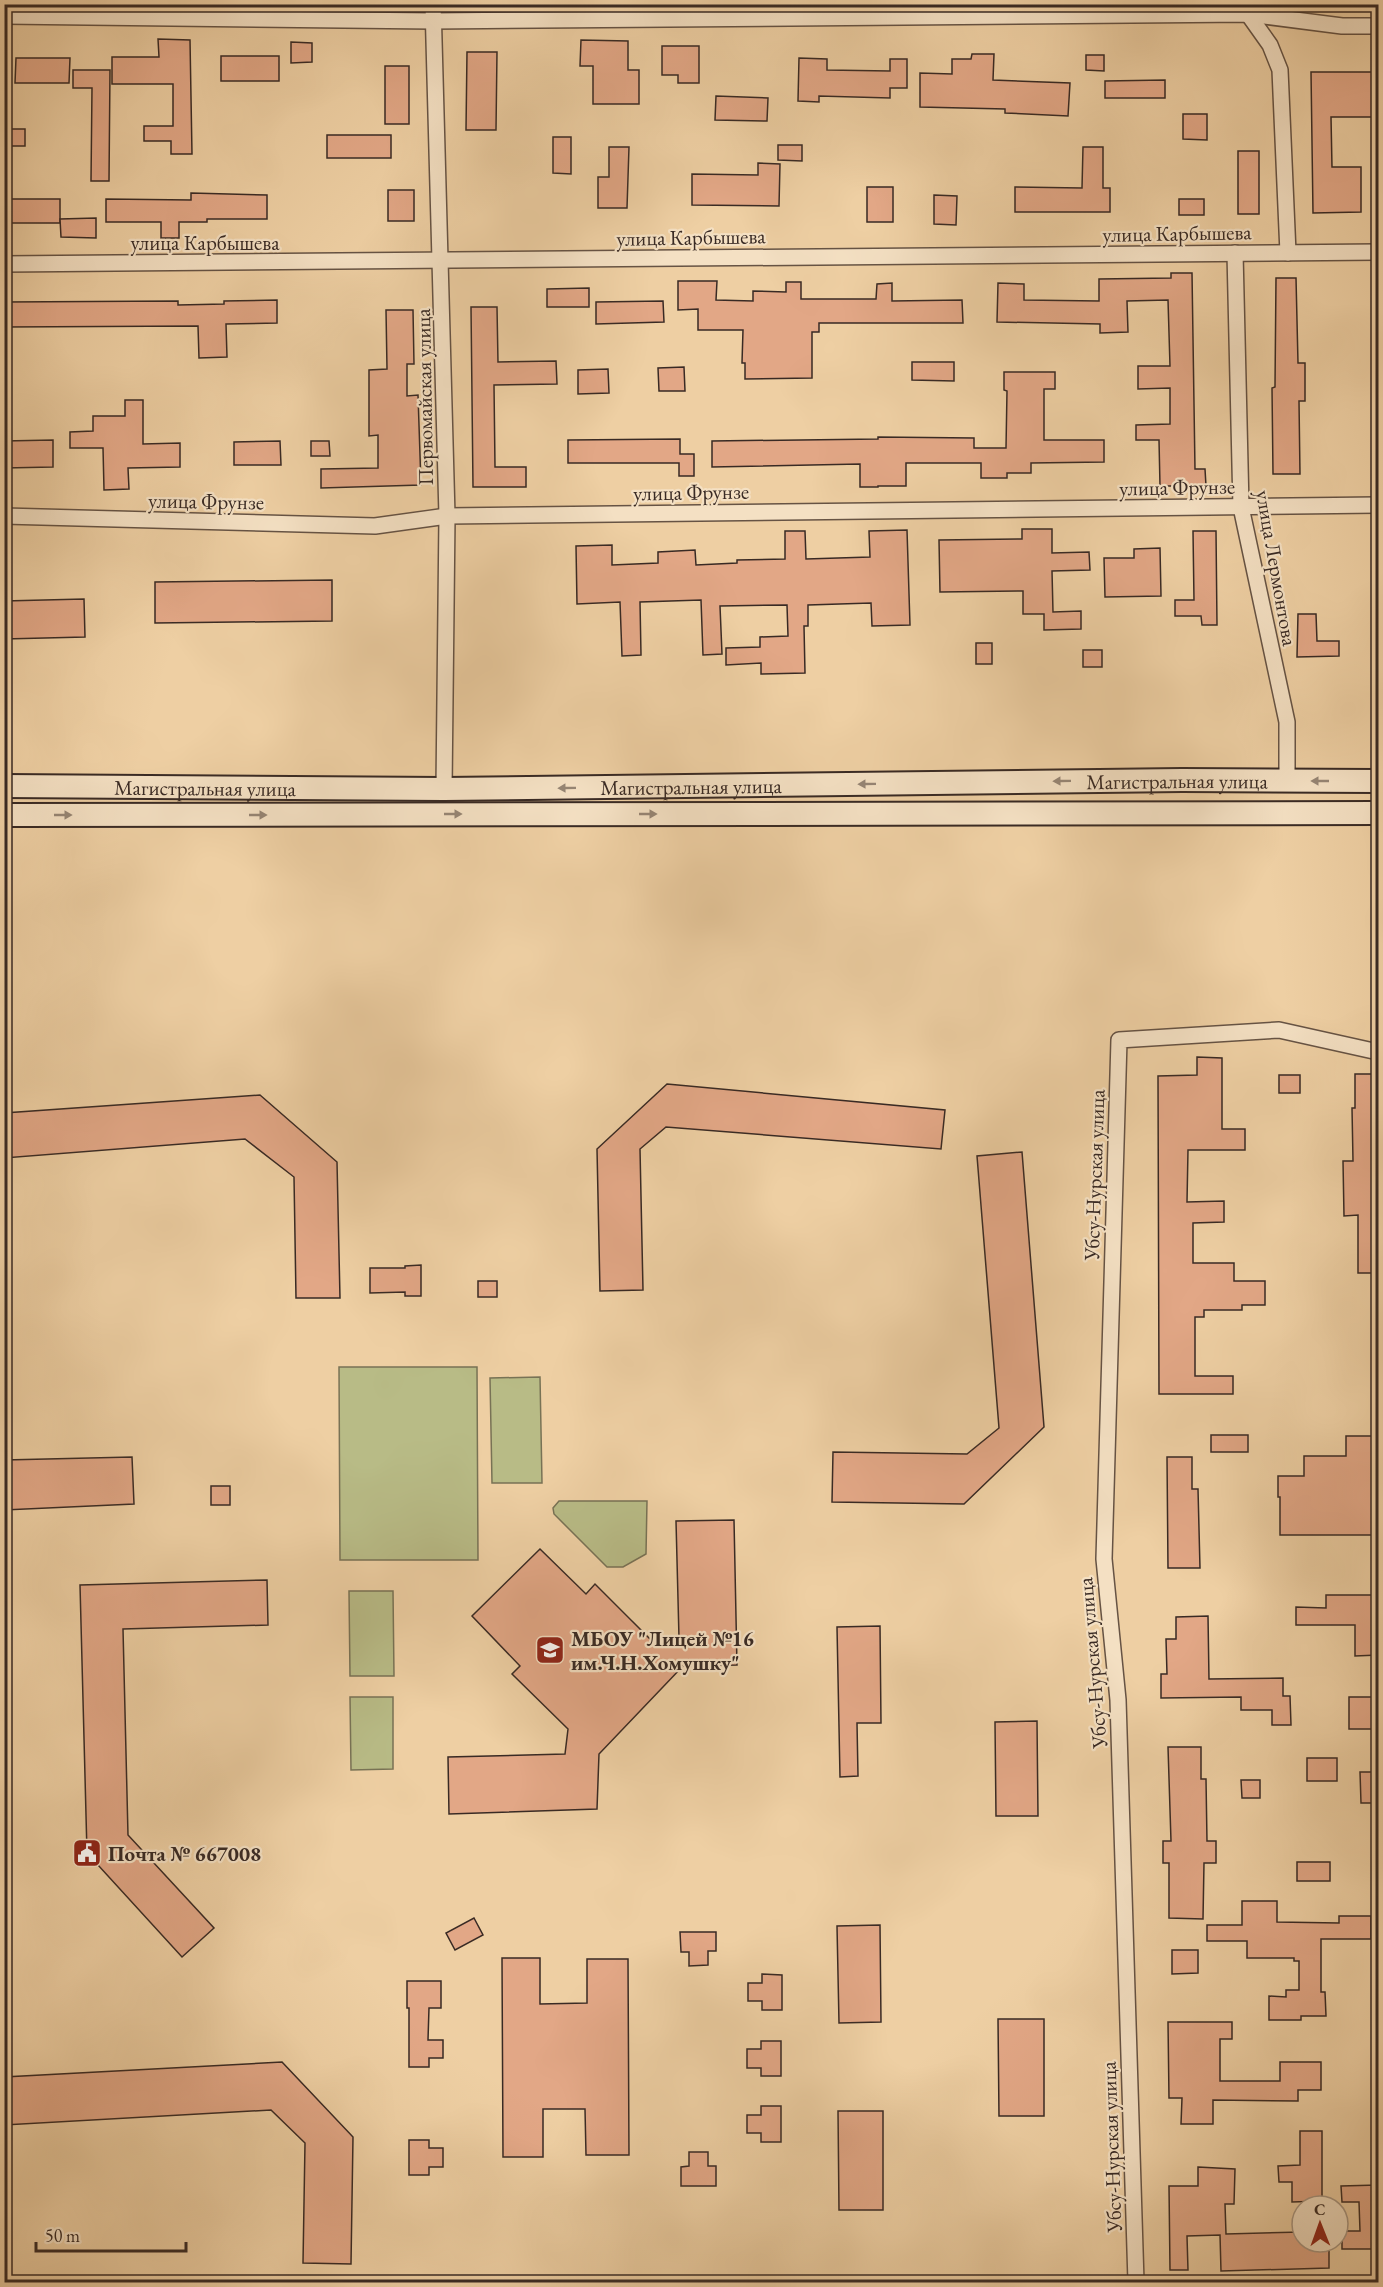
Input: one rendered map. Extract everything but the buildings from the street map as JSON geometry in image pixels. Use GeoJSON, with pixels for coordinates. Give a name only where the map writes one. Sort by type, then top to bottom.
{"type":"FeatureCollection","features":[{"type":"Feature","properties":{"kind":"main road","name":"Магистральная улица"},"geometry":{"type":"LineString","coordinates":[[4,786],[444,789],[1182,780],[1378,781]]}},
{"type":"Feature","properties":{"kind":"main road","name":"Магистральная улица"},"geometry":{"type":"LineString","coordinates":[[4,816],[1378,813]]}},
{"type":"Feature","properties":{"kind":"street","name":"Первомайская улица"},"geometry":{"type":"LineString","coordinates":[[434,4],[447,516],[444,789]]}},
{"type":"Feature","properties":{"kind":"street"},"geometry":{"type":"LineString","coordinates":[[1248,9],[1270,45],[1280,70],[1288,253]]}},
{"type":"Feature","properties":{"kind":"street"},"geometry":{"type":"LineString","coordinates":[[4,16],[434,21],[1248,9],[1342,26],[1378,26]]}},
{"type":"Feature","properties":{"kind":"street","name":"улица Карбышева"},"geometry":{"type":"LineString","coordinates":[[4,264],[1378,252]]}},
{"type":"Feature","properties":{"kind":"street","name":"улица Лермонтова"},"geometry":{"type":"LineString","coordinates":[[1235,253],[1241,507],[1287,722],[1287,781]]}},
{"type":"Feature","properties":{"kind":"street","name":"улица Фрунзе"},"geometry":{"type":"LineString","coordinates":[[4,516],[375,526],[447,516],[1378,505]]}},
{"type":"Feature","properties":{"kind":"street","name":"Убсу-Нурская улица"},"geometry":{"type":"LineString","coordinates":[[1136,2283],[1119,1700],[1104,1559],[1119,1040],[1279,1030],[1378,1052]]}},
{"type":"Feature","properties":{"kind":"green space"},"geometry":{"type":"Polygon","coordinates":[[[339,1367],[477,1367],[478,1560],[340,1560],[339,1367]]]}},
{"type":"Feature","properties":{"kind":"green space"},"geometry":{"type":"Polygon","coordinates":[[[540,1377],[542,1483],[492,1483],[490,1378],[540,1377]]]}},
{"type":"Feature","properties":{"kind":"green space"},"geometry":{"type":"Polygon","coordinates":[[[559,1501],[647,1501],[646,1554],[623,1567],[607,1567],[554,1514],[553,1508],[559,1501]]]}},
{"type":"Feature","properties":{"kind":"green space"},"geometry":{"type":"Polygon","coordinates":[[[349,1591],[393,1591],[394,1676],[350,1676],[349,1591]]]}},
{"type":"Feature","properties":{"kind":"green space"},"geometry":{"type":"Polygon","coordinates":[[[350,1697],[393,1697],[393,1769],[351,1770],[350,1697]]]}},
{"type":"Feature","properties":{"kind":"place","name":"МБОУ \"Лицей №16 им.Ч.Н.Хомушку\""},"geometry":{"type":"Point","coordinates":[550,1650]}},
{"type":"Feature","properties":{"kind":"place","name":"Почта № 667008"},"geometry":{"type":"Point","coordinates":[87,1853]}}]}
